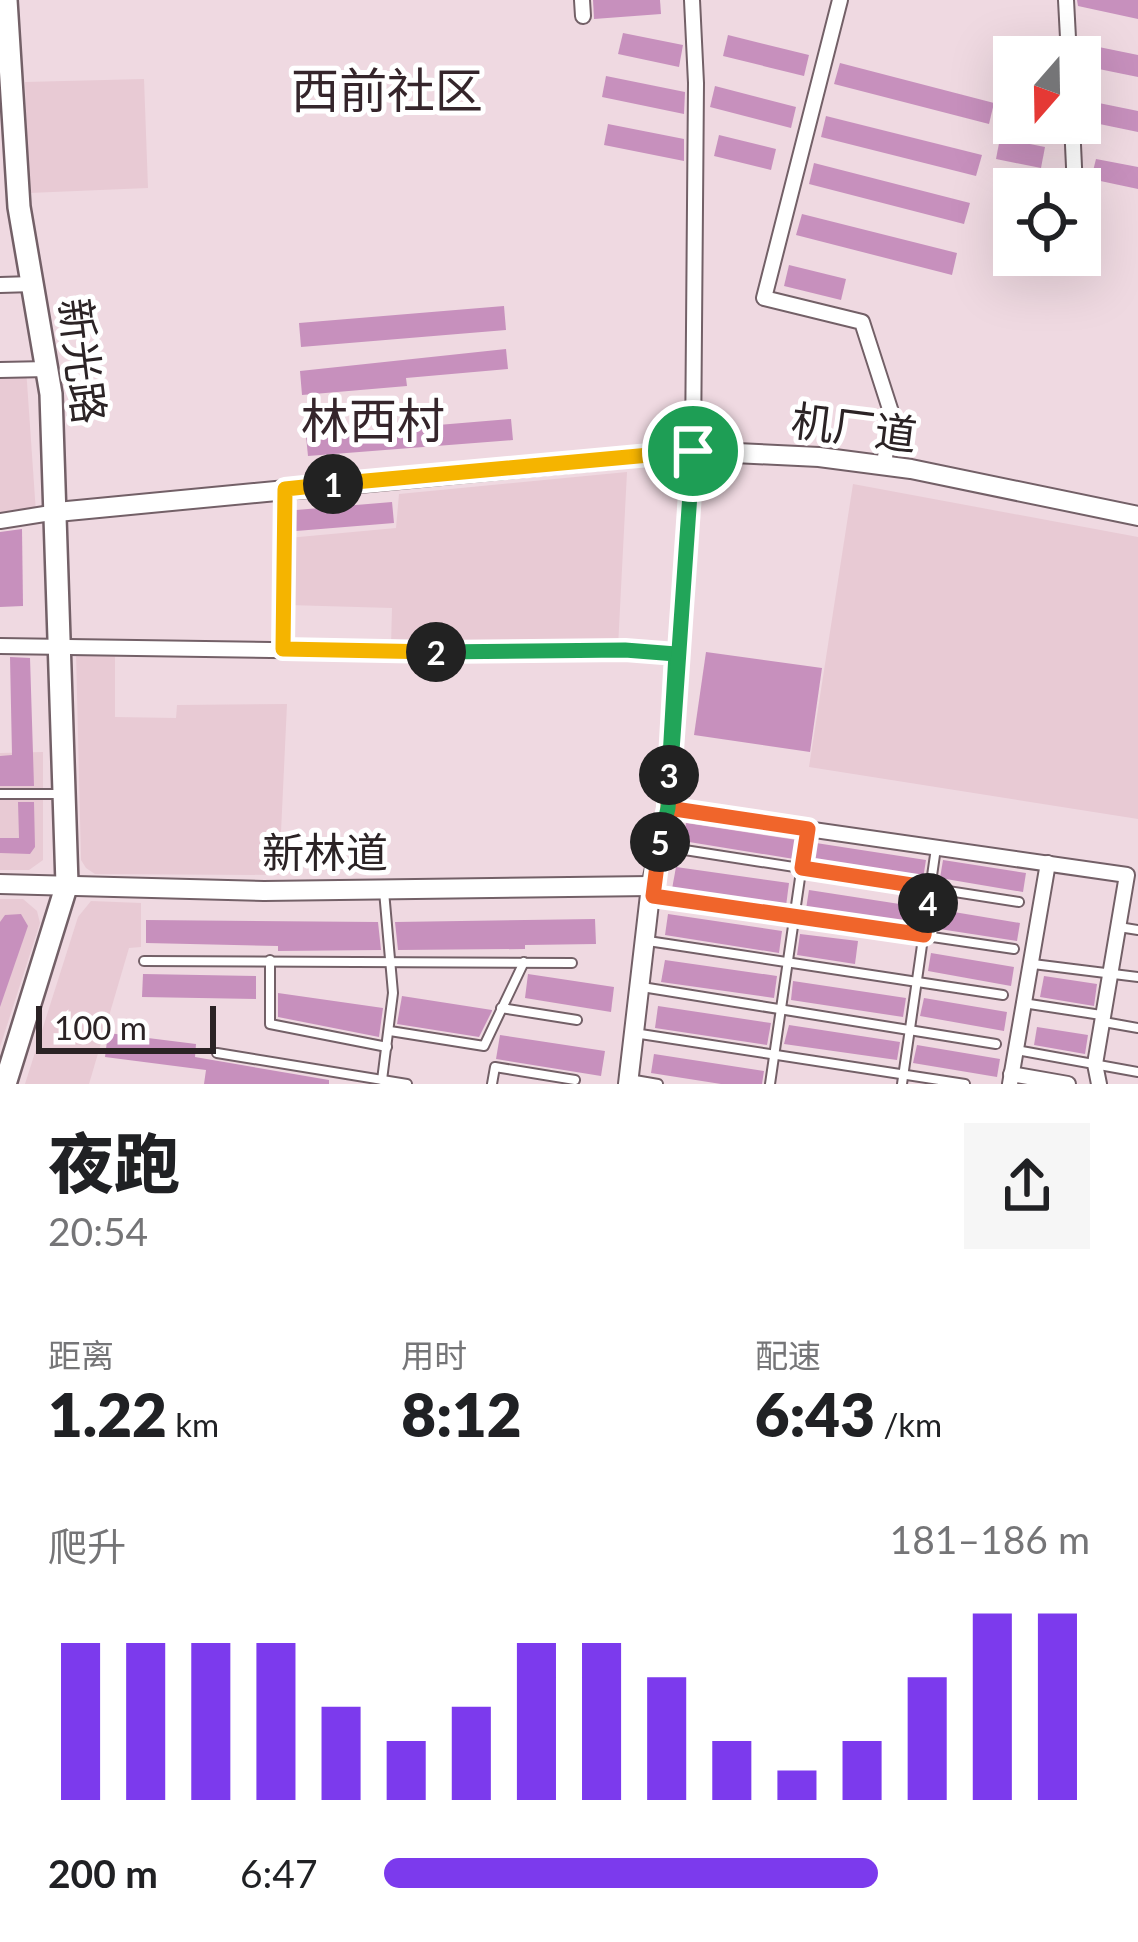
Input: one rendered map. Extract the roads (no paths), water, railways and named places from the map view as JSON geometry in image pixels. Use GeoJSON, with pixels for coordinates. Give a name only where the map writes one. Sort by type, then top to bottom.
{"type":"FeatureCollection","features":[{"type":"Feature","properties":{"kind":"main road","name":"新光路"},"geometry":{"type":"LineString","coordinates":[[5,1084],[67,884],[57,512],[48,369],[19,206],[3,41],[6,0]]}},
{"type":"Feature","properties":{"kind":"street"},"geometry":{"type":"LineString","coordinates":[[629,1082],[652,891],[668,808],[693,451],[696,105],[692,0]]}},
{"type":"Feature","properties":{"kind":"street"},"geometry":{"type":"LineString","coordinates":[[841,0],[764,298],[862,322],[891,412],[884,466]]}},
{"type":"Feature","properties":{"kind":"street"},"geometry":{"type":"LineString","coordinates":[[1066,0],[1068,36]]}},
{"type":"Feature","properties":{"kind":"street"},"geometry":{"type":"LineString","coordinates":[[0,285],[33,284]]}},
{"type":"Feature","properties":{"kind":"street"},"geometry":{"type":"LineString","coordinates":[[0,370],[48,369]]}},
{"type":"Feature","properties":{"kind":"street","name":"机厂道"},"geometry":{"type":"LineString","coordinates":[[57,512],[693,451],[884,466],[1138,516]]}},
{"type":"Feature","properties":{"kind":"street"},"geometry":{"type":"LineString","coordinates":[[283,649],[285,489]]}},
{"type":"Feature","properties":{"kind":"street"},"geometry":{"type":"LineString","coordinates":[[0,521],[57,512]]}},
{"type":"Feature","properties":{"kind":"street"},"geometry":{"type":"LineString","coordinates":[[0,646],[676,654]]}},
{"type":"Feature","properties":{"kind":"street"},"geometry":{"type":"LineString","coordinates":[[668,808],[1126,874],[1095,1064],[1099,1084]]}},
{"type":"Feature","properties":{"kind":"street"},"geometry":{"type":"LineString","coordinates":[[1048,863],[1011,1079],[1069,1084]]}},
{"type":"Feature","properties":{"kind":"street","name":"新林道"},"geometry":{"type":"LineString","coordinates":[[0,884],[652,891]]}},
{"type":"Feature","properties":{"kind":"lane"},"geometry":{"type":"LineString","coordinates":[[0,794],[64,794]]}},
{"type":"Feature","properties":{"kind":"lane"},"geometry":{"type":"LineString","coordinates":[[770,1084],[808,829]]}},
{"type":"Feature","properties":{"kind":"lane"},"geometry":{"type":"LineString","coordinates":[[659,846],[1019,902]]}},
{"type":"Feature","properties":{"kind":"lane"},"geometry":{"type":"LineString","coordinates":[[903,1079],[937,847]]}},
{"type":"Feature","properties":{"kind":"lane"},"geometry":{"type":"LineString","coordinates":[[382,1080],[390,1030],[383,889]]}},
{"type":"Feature","properties":{"kind":"lane"},"geometry":{"type":"LineString","coordinates":[[652,891],[1013,949]]}},
{"type":"Feature","properties":{"kind":"lane"},"geometry":{"type":"LineString","coordinates":[[1119,926],[1138,930]]}},
{"type":"Feature","properties":{"kind":"lane"},"geometry":{"type":"LineString","coordinates":[[645,941],[1003,995]]}},
{"type":"Feature","properties":{"kind":"lane"},"geometry":{"type":"LineString","coordinates":[[270,960],[270,1024],[387,1047]]}},
{"type":"Feature","properties":{"kind":"lane"},"geometry":{"type":"LineString","coordinates":[[144,961],[572,963]]}},
{"type":"Feature","properties":{"kind":"lane"},"geometry":{"type":"LineString","coordinates":[[390,1030],[484,1046],[524,962]]}},
{"type":"Feature","properties":{"kind":"lane"},"geometry":{"type":"LineString","coordinates":[[1030,963],[1138,977]]}},
{"type":"Feature","properties":{"kind":"lane"},"geometry":{"type":"LineString","coordinates":[[640,987],[995,1044]]}},
{"type":"Feature","properties":{"kind":"lane"},"geometry":{"type":"LineString","coordinates":[[1023,1003],[1138,1028]]}},
{"type":"Feature","properties":{"kind":"lane"},"geometry":{"type":"LineString","coordinates":[[501,1008],[577,1020]]}},
{"type":"Feature","properties":{"kind":"lane"},"geometry":{"type":"LineString","coordinates":[[634,1033],[903,1079],[965,1084]]}},
{"type":"Feature","properties":{"kind":"lane"},"geometry":{"type":"LineString","coordinates":[[1016,1050],[1138,1072]]}},
{"type":"Feature","properties":{"kind":"lane"},"geometry":{"type":"LineString","coordinates":[[217,1053],[407,1084]]}},
{"type":"Feature","properties":{"kind":"lane"},"geometry":{"type":"LineString","coordinates":[[492,1084],[495,1067],[575,1080]]}},
{"type":"Feature","properties":{"kind":"lane"},"geometry":{"type":"LineString","coordinates":[[629,1082],[658,1084]]}},
{"type":"Feature","properties":{"kind":"district","name":"西前社区"},"geometry":{"type":"Point","coordinates":[387,91]}},
{"type":"Feature","properties":{"kind":"district","name":"林西村"},"geometry":{"type":"Point","coordinates":[373,421]}}]}
